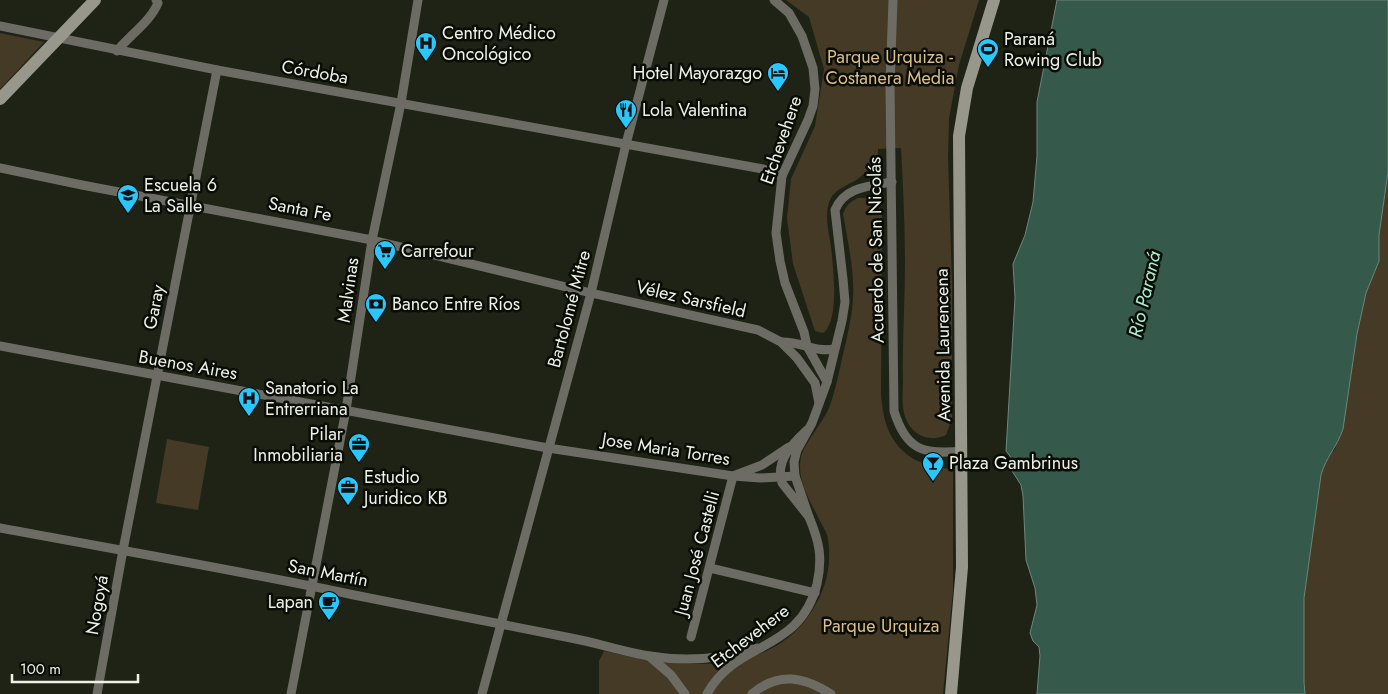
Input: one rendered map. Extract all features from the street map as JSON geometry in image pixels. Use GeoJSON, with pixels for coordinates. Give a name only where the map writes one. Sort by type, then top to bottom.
{"type":"FeatureCollection","features":[{"type":"Feature","properties":{"kind":"street"},"geometry":{"type":"LineString","coordinates":[[0,99],[95,0]]}},
{"type":"Feature","properties":{"kind":"street"},"geometry":{"type":"LineString","coordinates":[[117,51],[154,13],[158,3],[156,0]]}},
{"type":"Feature","properties":{"kind":"street","name":"Malvinas"},"geometry":{"type":"LineString","coordinates":[[290,694],[346,410],[372,240],[401,103],[418,0]]}},
{"type":"Feature","properties":{"kind":"street","name":"Bartolomé Mitre"},"geometry":{"type":"LineString","coordinates":[[482,694],[591,293],[626,144],[664,0]]}},
{"type":"Feature","properties":{"kind":"street","name":"Etchevehere"},"geometry":{"type":"LineString","coordinates":[[774,0],[789,13],[802,36],[813,68],[814,89],[813,106],[808,120],[782,176],[776,233],[785,283],[804,332],[807,346],[827,382]]}},
{"type":"Feature","properties":{"kind":"street","name":"Acuerdo de San Nicolás"},"geometry":{"type":"LineString","coordinates":[[893,0],[890,55],[894,411],[898,424],[906,438],[915,446],[929,451],[962,451]]}},
{"type":"Feature","properties":{"kind":"street","name":"Avenida Laurencena"},"geometry":{"type":"LineString","coordinates":[[951,694],[961,584],[962,451],[959,136],[967,88],[994,0]]}},
{"type":"Feature","properties":{"kind":"street","name":"Córdoba"},"geometry":{"type":"LineString","coordinates":[[0,26],[217,70],[763,169],[782,176]]}},
{"type":"Feature","properties":{"kind":"street","name":"Garay"},"geometry":{"type":"LineString","coordinates":[[123,550],[217,70]]}},
{"type":"Feature","properties":{"kind":"street","name":"Santa Fe"},"geometry":{"type":"LineString","coordinates":[[0,168],[372,240],[591,293]]}},
{"type":"Feature","properties":{"kind":"street"},"geometry":{"type":"LineString","coordinates":[[819,403],[827,382],[842,321],[844,302],[842,259],[835,210],[838,202],[844,195],[853,190],[892,182]]}},
{"type":"Feature","properties":{"kind":"street","name":"Vélez Sarsfield"},"geometry":{"type":"LineString","coordinates":[[591,293],[758,330],[781,342],[797,358],[815,383],[818,390],[819,403]]}},
{"type":"Feature","properties":{"kind":"street","name":"Vélez Sarsfield"},"geometry":{"type":"LineString","coordinates":[[781,342],[790,342],[819,350],[834,349]]}},
{"type":"Feature","properties":{"kind":"street","name":"Buenos Aires"},"geometry":{"type":"LineString","coordinates":[[0,346],[548,448]]}},
{"type":"Feature","properties":{"kind":"street","name":"Etchevehere"},"geometry":{"type":"LineString","coordinates":[[707,694],[729,668],[757,648],[775,641],[795,626],[806,613],[815,593],[821,560],[820,545],[795,476],[794,462],[797,450],[812,423],[819,403]]}},
{"type":"Feature","properties":{"kind":"street","name":"Etchevehere"},"geometry":{"type":"LineString","coordinates":[[807,430],[787,452],[782,463],[780,476],[782,483],[809,517]]}},
{"type":"Feature","properties":{"kind":"street"},"geometry":{"type":"LineString","coordinates":[[733,476],[762,466],[793,444]]}},
{"type":"Feature","properties":{"kind":"street","name":"Jose Maria Torres"},"geometry":{"type":"LineString","coordinates":[[548,448],[733,476],[760,478],[780,476]]}},
{"type":"Feature","properties":{"kind":"street","name":"Juan José Castelli"},"geometry":{"type":"LineString","coordinates":[[691,637],[733,476]]}},
{"type":"Feature","properties":{"kind":"street"},"geometry":{"type":"LineString","coordinates":[[780,476],[795,476]]}},
{"type":"Feature","properties":{"kind":"street","name":"San Martín"},"geometry":{"type":"LineString","coordinates":[[0,528],[311,586],[592,642],[649,656],[683,660],[733,656],[757,648]]}},
{"type":"Feature","properties":{"kind":"street","name":"Nogoyá"},"geometry":{"type":"LineString","coordinates":[[97,694],[123,550]]}},
{"type":"Feature","properties":{"kind":"street"},"geometry":{"type":"LineString","coordinates":[[710,568],[815,593]]}},
{"type":"Feature","properties":{"kind":"street"},"geometry":{"type":"LineString","coordinates":[[649,656],[671,675],[685,694]]}},
{"type":"Feature","properties":{"kind":"street"},"geometry":{"type":"LineString","coordinates":[[752,694],[760,687],[774,681],[788,679],[801,680],[817,685],[831,694]]}},
{"type":"Feature","properties":{"kind":"green space","name":"Parque Urquiza - Costanera Media"},"geometry":{"type":"Polygon","coordinates":[[[786,0],[979,0],[959,65],[949,118],[952,418],[946,435],[934,438],[922,436],[909,425],[903,410],[905,248],[901,148],[878,149],[878,159],[871,167],[859,178],[836,192],[831,198],[827,209],[827,216],[833,267],[834,306],[828,327],[823,333],[815,331],[793,264],[787,218],[791,179],[815,126],[824,69],[809,17],[786,0]]]}},
{"type":"Feature","properties":{"kind":"green space"},"geometry":{"type":"Polygon","coordinates":[[[0,33],[44,42],[0,89],[0,33]]]}},
{"type":"Feature","properties":{"kind":"green space"},"geometry":{"type":"Polygon","coordinates":[[[1388,172],[1388,694],[1305,694],[1304,598],[1321,475],[1326,459],[1335,449],[1366,293],[1379,261],[1379,235],[1388,172]]]}},
{"type":"Feature","properties":{"kind":"green space","name":"Parque Urquiza"},"geometry":{"type":"Polygon","coordinates":[[[858,198],[873,200],[882,212],[881,394],[883,413],[888,430],[897,445],[912,458],[926,464],[953,470],[953,590],[943,694],[599,694],[599,661],[604,651],[687,664],[716,663],[743,659],[768,650],[791,635],[816,605],[824,587],[828,569],[828,539],[805,491],[800,466],[803,452],[829,408],[847,336],[853,303],[853,282],[843,214],[848,205],[858,198]]]}},
{"type":"Feature","properties":{"kind":"green space"},"geometry":{"type":"Polygon","coordinates":[[[167,439],[209,447],[198,510],[156,503],[167,439]]]}},
{"type":"Feature","properties":{"kind":"water","name":"Río Paraná"},"geometry":{"type":"Polygon","coordinates":[[[1057,0],[1388,0],[1388,172],[1379,235],[1379,261],[1366,293],[1357,334],[1343,429],[1321,475],[1304,598],[1305,694],[1037,694],[1039,647],[1033,641],[1030,633],[1037,605],[1035,588],[1026,560],[1021,485],[1012,471],[1013,460],[1006,451],[1015,298],[1013,264],[1025,235],[1033,202],[1037,156],[1037,102],[1057,0]]]}},
{"type":"Feature","properties":{"kind":"place","name":"Centro Médico Oncológico"},"geometry":{"type":"Point","coordinates":[426,62]}},
{"type":"Feature","properties":{"kind":"place","name":"Paraná Rowing Club"},"geometry":{"type":"Point","coordinates":[988,68]}},
{"type":"Feature","properties":{"kind":"place","name":"Hotel Mayorazgo"},"geometry":{"type":"Point","coordinates":[778,92]}},
{"type":"Feature","properties":{"kind":"place","name":"Lola Valentina"},"geometry":{"type":"Point","coordinates":[626,129]}},
{"type":"Feature","properties":{"kind":"place","name":"Escuela 6 La Salle"},"geometry":{"type":"Point","coordinates":[128,214]}},
{"type":"Feature","properties":{"kind":"place","name":"Carrefour"},"geometry":{"type":"Point","coordinates":[385,270]}},
{"type":"Feature","properties":{"kind":"place","name":"Banco Entre Ríos"},"geometry":{"type":"Point","coordinates":[376,323]}},
{"type":"Feature","properties":{"kind":"place","name":"Sanatorio La Entrerriana"},"geometry":{"type":"Point","coordinates":[249,417]}},
{"type":"Feature","properties":{"kind":"place","name":"Pilar Inmobiliaria"},"geometry":{"type":"Point","coordinates":[359,463]}},
{"type":"Feature","properties":{"kind":"place","name":"Plaza Gambrinus"},"geometry":{"type":"Point","coordinates":[933,482]}},
{"type":"Feature","properties":{"kind":"place","name":"Estudio Juridico KB"},"geometry":{"type":"Point","coordinates":[348,506]}},
{"type":"Feature","properties":{"kind":"place","name":"Lapan"},"geometry":{"type":"Point","coordinates":[329,621]}}]}
